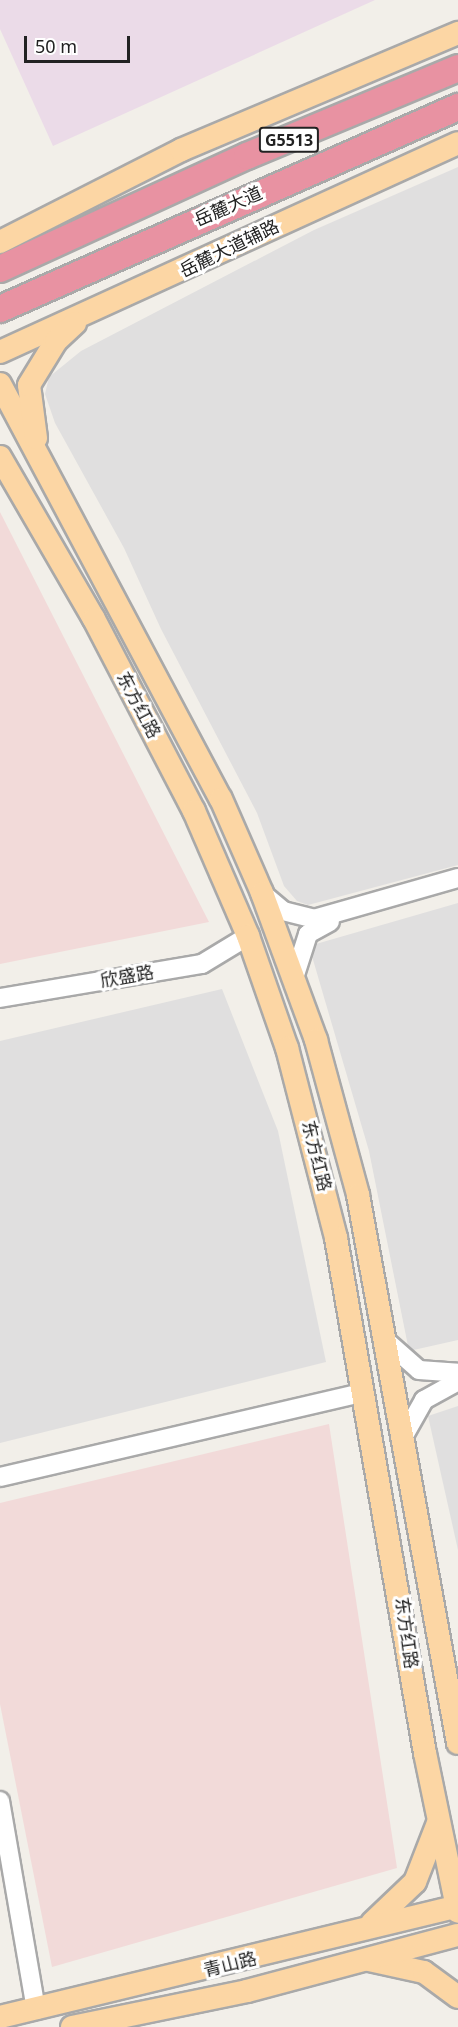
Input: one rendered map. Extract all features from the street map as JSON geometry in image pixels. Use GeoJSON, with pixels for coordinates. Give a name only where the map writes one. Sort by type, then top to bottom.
{"type":"FeatureCollection","features":[{"type":"Feature","properties":{"kind":"highway","name":"G5513"},"geometry":{"type":"LineString","coordinates":[[0,269],[120,214],[458,68]]}},
{"type":"Feature","properties":{"kind":"highway","name":"岳麓大道"},"geometry":{"type":"LineString","coordinates":[[0,309],[458,106]]}},
{"type":"Feature","properties":{"kind":"main road"},"geometry":{"type":"LineString","coordinates":[[0,242],[181,150],[458,33]]}},
{"type":"Feature","properties":{"kind":"main road","name":"岳麓大道辅路"},"geometry":{"type":"LineString","coordinates":[[0,352],[451,148]]}},
{"type":"Feature","properties":{"kind":"main road"},"geometry":{"type":"LineString","coordinates":[[0,223],[38,223]]}},
{"type":"Feature","properties":{"kind":"main road"},"geometry":{"type":"LineString","coordinates":[[38,452],[29,385],[56,340],[90,310]]}},
{"type":"Feature","properties":{"kind":"main road","name":"东方红路"},"geometry":{"type":"LineString","coordinates":[[0,384],[189,735],[262,893],[294,978],[348,1152],[385,1340],[458,1743]]}},
{"type":"Feature","properties":{"kind":"main road","name":"东方红路"},"geometry":{"type":"LineString","coordinates":[[0,457],[161,744],[248,936],[287,1048],[324,1179],[364,1392],[438,1816],[458,1908]]}},
{"type":"Feature","properties":{"kind":"main road"},"geometry":{"type":"LineString","coordinates":[[358,1931],[389,1911],[415,1882],[430,1851],[438,1816]]}},
{"type":"Feature","properties":{"kind":"main road","name":"青山路"},"geometry":{"type":"LineString","coordinates":[[0,2017],[458,1908]]}},
{"type":"Feature","properties":{"kind":"main road","name":"青山路"},"geometry":{"type":"LineString","coordinates":[[72,2027],[238,1994],[358,1959],[458,1935]]}},
{"type":"Feature","properties":{"kind":"main road"},"geometry":{"type":"LineString","coordinates":[[358,1959],[424,1972],[458,1997]]}},
{"type":"Feature","properties":{"kind":"street"},"geometry":{"type":"LineString","coordinates":[[262,893],[283,911],[314,918],[458,878]]}},
{"type":"Feature","properties":{"kind":"street"},"geometry":{"type":"LineString","coordinates":[[294,978],[301,946],[313,928],[458,886]]}},
{"type":"Feature","properties":{"kind":"street","name":"欣盛路"},"geometry":{"type":"LineString","coordinates":[[0,998],[202,964],[248,936]]}},
{"type":"Feature","properties":{"kind":"street"},"geometry":{"type":"LineString","coordinates":[[385,1340],[419,1370],[458,1373]]}},
{"type":"Feature","properties":{"kind":"street"},"geometry":{"type":"LineString","coordinates":[[402,1439],[424,1400],[458,1381]]}},
{"type":"Feature","properties":{"kind":"street"},"geometry":{"type":"LineString","coordinates":[[0,1477],[364,1392]]}},
{"type":"Feature","properties":{"kind":"street"},"geometry":{"type":"LineString","coordinates":[[0,1801],[36,2010]]}},
{"type":"Feature","properties":{"kind":"shaded area"},"geometry":{"type":"Polygon","coordinates":[[[0,0],[375,0],[53,146],[0,29],[0,0]]]}},
{"type":"Feature","properties":{"kind":"shaded area"},"geometry":{"type":"Polygon","coordinates":[[[458,167],[458,865],[308,905],[297,901],[284,886],[257,813],[161,629],[124,548],[55,423],[45,394],[49,377],[81,351],[314,230],[458,167]]]}},
{"type":"Feature","properties":{"kind":"shaded area"},"geometry":{"type":"Polygon","coordinates":[[[0,512],[209,922],[0,964],[0,512]]]}},
{"type":"Feature","properties":{"kind":"shaded area"},"geometry":{"type":"Polygon","coordinates":[[[458,903],[458,1340],[409,1351],[369,1151],[309,946],[458,903]]]}},
{"type":"Feature","properties":{"kind":"shaded area"},"geometry":{"type":"Polygon","coordinates":[[[222,989],[278,1131],[326,1362],[0,1443],[0,1041],[222,989]]]}},
{"type":"Feature","properties":{"kind":"shaded area"},"geometry":{"type":"Polygon","coordinates":[[[458,1406],[458,1550],[428,1416],[458,1406]]]}},
{"type":"Feature","properties":{"kind":"shaded area"},"geometry":{"type":"Polygon","coordinates":[[[329,1424],[397,1868],[52,1967],[0,1704],[0,1503],[329,1424]]]}}]}
